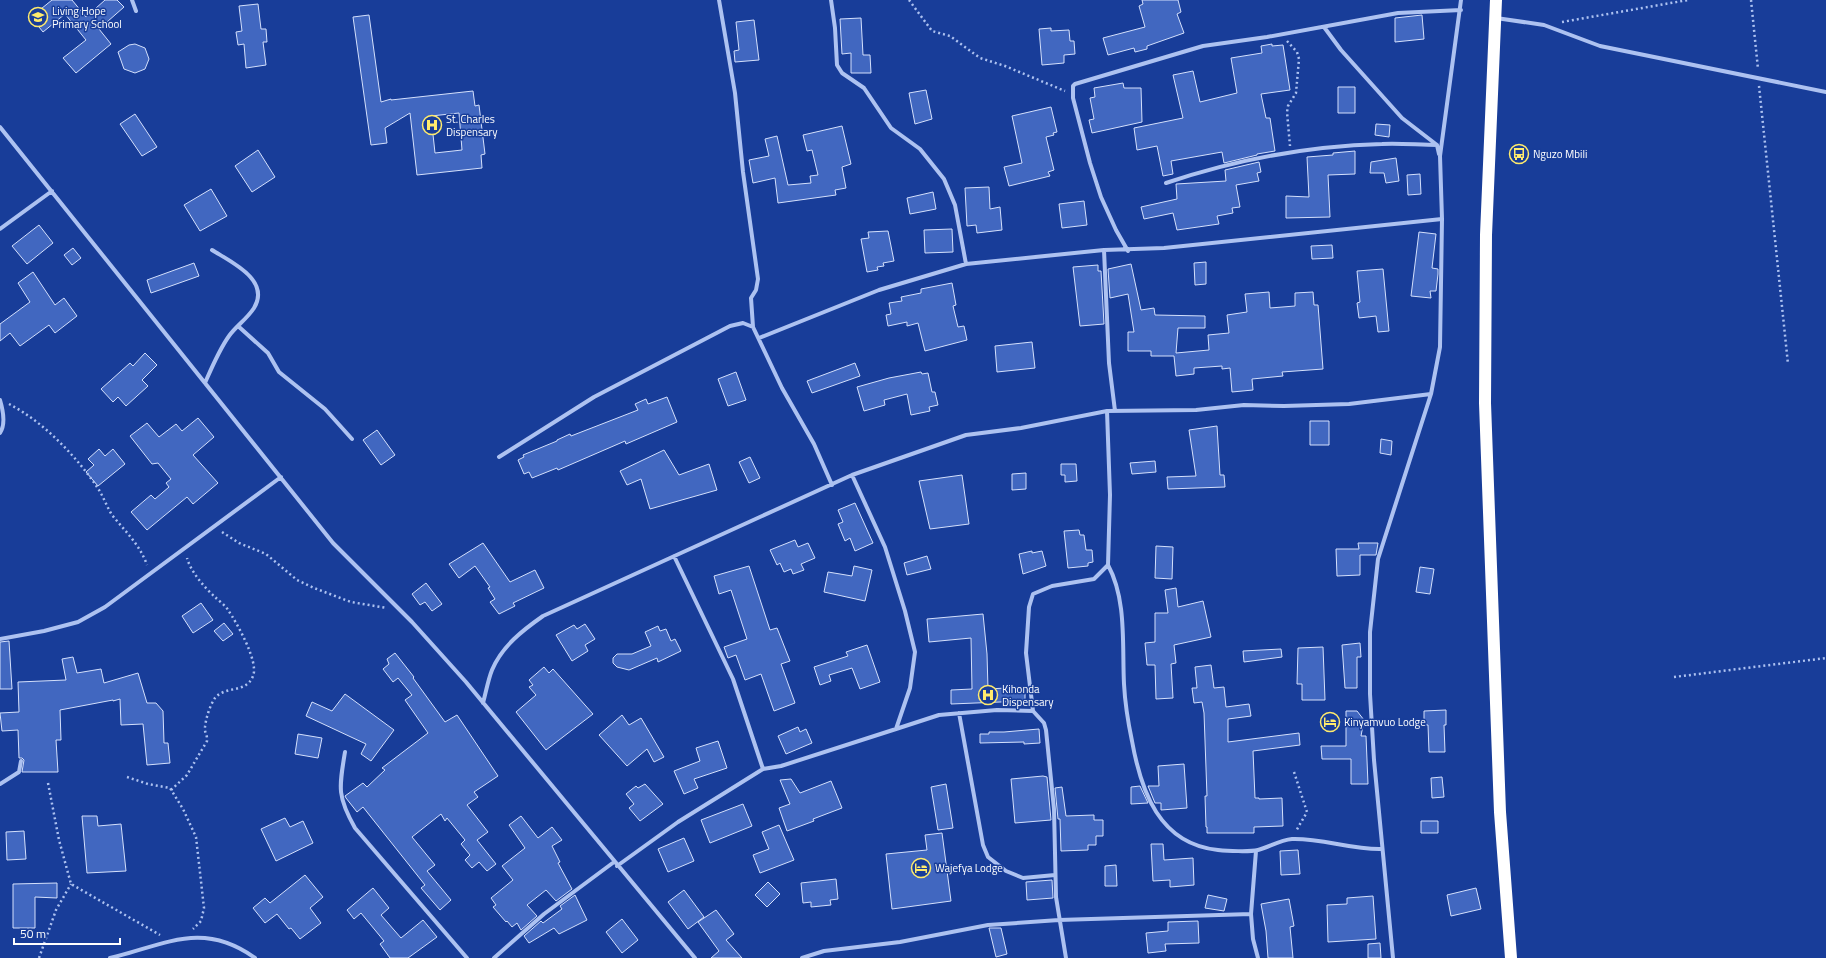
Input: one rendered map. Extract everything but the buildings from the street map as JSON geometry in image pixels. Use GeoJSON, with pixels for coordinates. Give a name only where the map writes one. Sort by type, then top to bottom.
{"type":"FeatureCollection","features":[{"type":"Feature","properties":{"kind":"highway"},"geometry":{"type":"LineString","coordinates":[[1496,0],[1486,235],[1485,403],[1500,812],[1511,958]]}},
{"type":"Feature","properties":{"kind":"street"},"geometry":{"type":"LineString","coordinates":[[132,0],[136,11]]}},
{"type":"Feature","properties":{"kind":"street"},"geometry":{"type":"LineString","coordinates":[[719,0],[735,94],[743,172],[758,279],[756,290],[751,298],[753,327],[782,388],[814,444],[832,485]]}},
{"type":"Feature","properties":{"kind":"street"},"geometry":{"type":"LineString","coordinates":[[832,0],[837,64],[842,73],[864,88],[891,128],[920,149],[944,179],[955,205],[966,264]]}},
{"type":"Feature","properties":{"kind":"street"},"geometry":{"type":"LineString","coordinates":[[1393,958],[1382,850],[1370,694],[1370,632],[1378,559],[1431,394],[1440,347],[1442,219],[1440,156],[1461,10],[1461,0]]}},
{"type":"Feature","properties":{"kind":"street"},"geometry":{"type":"LineString","coordinates":[[1128,250],[1116,230],[1101,197],[1090,163],[1072,94],[1073,86],[1076,83],[1203,46],[1324,27],[1398,13],[1461,10]]}},
{"type":"Feature","properties":{"kind":"street"},"geometry":{"type":"LineString","coordinates":[[1496,18],[1544,25],[1600,46],[1826,92]]}},
{"type":"Feature","properties":{"kind":"street"},"geometry":{"type":"LineString","coordinates":[[1324,27],[1341,50],[1402,118],[1437,145],[1440,156]]}},
{"type":"Feature","properties":{"kind":"street"},"geometry":{"type":"LineString","coordinates":[[0,127],[333,543],[400,609],[483,703],[615,864],[695,958]]}},
{"type":"Feature","properties":{"kind":"street"},"geometry":{"type":"LineString","coordinates":[[1166,183],[1199,172],[1316,148],[1383,144],[1437,145]]}},
{"type":"Feature","properties":{"kind":"street"},"geometry":{"type":"LineString","coordinates":[[0,228],[52,191]]}},
{"type":"Feature","properties":{"kind":"street"},"geometry":{"type":"LineString","coordinates":[[759,338],[879,290],[966,264],[1104,250],[1128,250],[1442,219]]}},
{"type":"Feature","properties":{"kind":"street"},"geometry":{"type":"LineString","coordinates":[[205,383],[223,345],[230,334],[255,307],[257,286],[240,267],[212,250]]}},
{"type":"Feature","properties":{"kind":"street"},"geometry":{"type":"LineString","coordinates":[[1104,250],[1109,363],[1115,411]]}},
{"type":"Feature","properties":{"kind":"street"},"geometry":{"type":"LineString","coordinates":[[499,457],[594,397],[730,326],[743,323],[753,327]]}},
{"type":"Feature","properties":{"kind":"street"},"geometry":{"type":"LineString","coordinates":[[238,326],[268,353],[279,372],[325,409],[352,439]]}},
{"type":"Feature","properties":{"kind":"street"},"geometry":{"type":"LineString","coordinates":[[483,703],[492,670],[502,652],[523,630],[550,612],[852,475],[966,435],[1021,428],[1107,411],[1196,410],[1244,405],[1284,406],[1349,404],[1431,394]]}},
{"type":"Feature","properties":{"kind":"street"},"geometry":{"type":"LineString","coordinates":[[0,434],[4,414],[2,401]]}},
{"type":"Feature","properties":{"kind":"street"},"geometry":{"type":"LineString","coordinates":[[1107,411],[1110,495],[1108,565],[1115,578],[1119,599],[1127,714],[1138,772],[1154,810],[1165,824],[1189,842],[1202,847],[1219,850],[1256,851],[1290,839],[1382,850]]}},
{"type":"Feature","properties":{"kind":"street"},"geometry":{"type":"LineString","coordinates":[[852,475],[869,509],[885,547],[905,611],[915,652],[910,688],[896,729]]}},
{"type":"Feature","properties":{"kind":"street"},"geometry":{"type":"LineString","coordinates":[[0,640],[78,622],[105,607],[281,477]]}},
{"type":"Feature","properties":{"kind":"street"},"geometry":{"type":"LineString","coordinates":[[674,556],[733,679],[763,769]]}},
{"type":"Feature","properties":{"kind":"street"},"geometry":{"type":"LineString","coordinates":[[1066,958],[1059,920],[1055,875],[1054,809],[1046,730],[1044,723],[1033,711],[1026,653],[1029,607],[1033,594],[1052,586],[1094,579],[1108,565]]}},
{"type":"Feature","properties":{"kind":"street"},"geometry":{"type":"LineString","coordinates":[[494,958],[544,914],[615,864],[678,822],[763,769],[781,766],[940,716],[997,710],[1033,711]]}},
{"type":"Feature","properties":{"kind":"street"},"geometry":{"type":"LineString","coordinates":[[959,713],[983,844],[988,857],[1006,871],[1023,878],[1055,875]]}},
{"type":"Feature","properties":{"kind":"street"},"geometry":{"type":"LineString","coordinates":[[345,752],[340,785],[344,808],[355,828],[467,958]]}},
{"type":"Feature","properties":{"kind":"street"},"geometry":{"type":"LineString","coordinates":[[0,784],[19,772],[21,761]]}},
{"type":"Feature","properties":{"kind":"street"},"geometry":{"type":"LineString","coordinates":[[1256,851],[1251,914],[1253,939],[1258,958]]}},
{"type":"Feature","properties":{"kind":"street"},"geometry":{"type":"LineString","coordinates":[[802,958],[824,951],[894,943],[988,925],[1059,920],[1251,914]]}},
{"type":"Feature","properties":{"kind":"street"},"geometry":{"type":"LineString","coordinates":[[110,958],[169,941],[195,937],[210,938],[232,945],[255,958]]}},
{"type":"Feature","properties":{"kind":"path"},"geometry":{"type":"LineString","coordinates":[[909,0],[932,31],[950,36],[980,58],[1005,66],[1072,94]]}},
{"type":"Feature","properties":{"kind":"path"},"geometry":{"type":"LineString","coordinates":[[1544,25],[1688,0]]}},
{"type":"Feature","properties":{"kind":"path"},"geometry":{"type":"LineString","coordinates":[[1751,0],[1788,364]]}},
{"type":"Feature","properties":{"kind":"path"},"geometry":{"type":"LineString","coordinates":[[1281,34],[1297,52],[1299,59],[1296,92],[1288,106],[1287,112],[1290,142],[1289,154]]}},
{"type":"Feature","properties":{"kind":"path"},"geometry":{"type":"LineString","coordinates":[[2,401],[30,417],[68,451],[83,468],[100,492],[112,514],[142,552],[147,564],[147,577]]}},
{"type":"Feature","properties":{"kind":"path"},"geometry":{"type":"LineString","coordinates":[[215,527],[239,543],[266,554],[297,580],[314,588],[351,602],[376,607],[400,609]]}},
{"type":"Feature","properties":{"kind":"path"},"geometry":{"type":"LineString","coordinates":[[171,790],[187,775],[207,741],[204,727],[215,698],[221,694],[244,687],[252,680],[255,666],[253,656],[228,609],[214,596],[189,566],[184,550]]}},
{"type":"Feature","properties":{"kind":"path"},"geometry":{"type":"LineString","coordinates":[[1674,677],[1826,658]]}},
{"type":"Feature","properties":{"kind":"path"},"geometry":{"type":"LineString","coordinates":[[1290,839],[1307,812],[1294,772]]}},
{"type":"Feature","properties":{"kind":"path"},"geometry":{"type":"LineString","coordinates":[[126,777],[171,790],[183,809],[196,837],[204,908],[201,921],[196,928],[176,940]]}},
{"type":"Feature","properties":{"kind":"path"},"geometry":{"type":"LineString","coordinates":[[39,958],[56,910],[70,884],[59,840],[48,783]]}},
{"type":"Feature","properties":{"kind":"path"},"geometry":{"type":"LineString","coordinates":[[70,884],[169,941]]}},
{"type":"Feature","properties":{"kind":"place","name":"Living Hope Primary School"},"geometry":{"type":"Point","coordinates":[38,17]}},
{"type":"Feature","properties":{"kind":"place","name":"St. Charles Dispensary"},"geometry":{"type":"Point","coordinates":[432,125]}},
{"type":"Feature","properties":{"kind":"place","name":"Nguzo Mbili"},"geometry":{"type":"Point","coordinates":[1519,154]}},
{"type":"Feature","properties":{"kind":"place","name":"Kihonda Dispensary"},"geometry":{"type":"Point","coordinates":[988,695]}},
{"type":"Feature","properties":{"kind":"place","name":"Kinyamvuo Lodge"},"geometry":{"type":"Point","coordinates":[1330,722]}},
{"type":"Feature","properties":{"kind":"place","name":"Wajefya Lodge"},"geometry":{"type":"Point","coordinates":[921,868]}}]}
